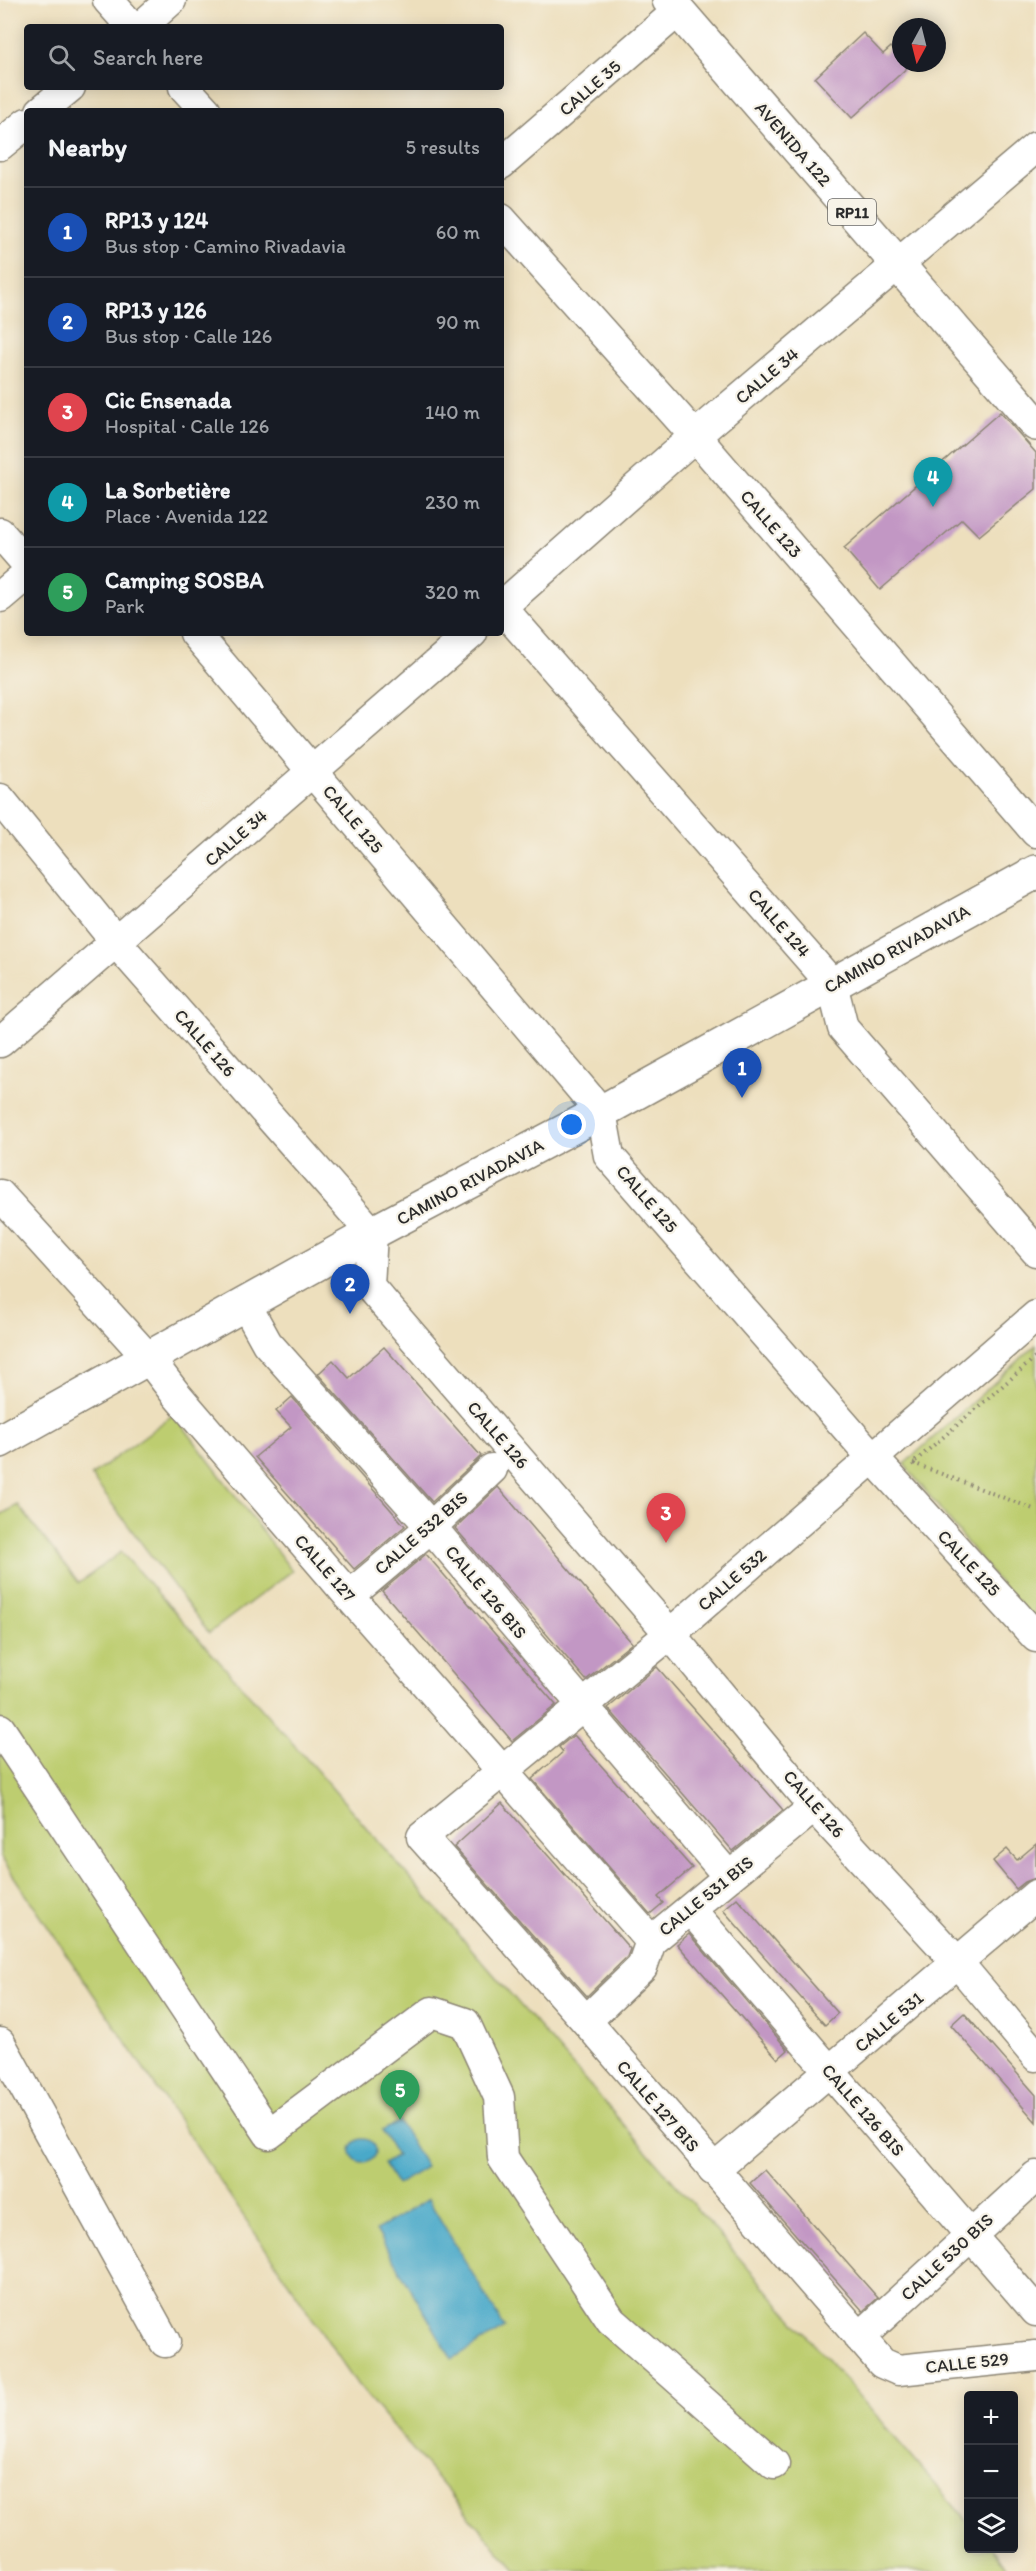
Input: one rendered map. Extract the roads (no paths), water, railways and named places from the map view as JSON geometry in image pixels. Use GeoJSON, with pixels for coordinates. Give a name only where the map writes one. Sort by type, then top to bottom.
{"type":"FeatureCollection","features":[{"type":"Feature","properties":{"kind":"main road","name":"AVENIDA 122"},"geometry":{"type":"LineString","coordinates":[[674,5],[1036,424]]}},
{"type":"Feature","properties":{"kind":"main road","name":"CAMINO RIVADAVIA"},"geometry":{"type":"LineString","coordinates":[[0,1441],[372,1233],[601,1112],[1036,872]]}},
{"type":"Feature","properties":{"kind":"street"},"geometry":{"type":"LineString","coordinates":[[108,0],[129,24]]}},
{"type":"Feature","properties":{"kind":"street"},"geometry":{"type":"LineString","coordinates":[[144,24],[171,0]]}},
{"type":"Feature","properties":{"kind":"street","name":"CALLE 35"},"geometry":{"type":"LineString","coordinates":[[504,161],[674,5]]}},
{"type":"Feature","properties":{"kind":"street"},"geometry":{"type":"LineString","coordinates":[[45,108],[66,90]]}},
{"type":"Feature","properties":{"kind":"street"},"geometry":{"type":"LineString","coordinates":[[187,90],[203,108]]}},
{"type":"Feature","properties":{"kind":"street"},"geometry":{"type":"LineString","coordinates":[[0,145],[24,125]]}},
{"type":"Feature","properties":{"kind":"street","name":"CALLE 34"},"geometry":{"type":"LineString","coordinates":[[504,604],[696,436],[899,266],[1036,147]]}},
{"type":"Feature","properties":{"kind":"street","name":"CALLE 123"},"geometry":{"type":"LineString","coordinates":[[504,222],[696,436],[1036,832]]}},
{"type":"Feature","properties":{"kind":"street"},"geometry":{"type":"LineString","coordinates":[[0,533],[24,561]]}},
{"type":"Feature","properties":{"kind":"street"},"geometry":{"type":"LineString","coordinates":[[0,597],[24,577]]}},
{"type":"Feature","properties":{"kind":"street","name":"CALLE 124"},"geometry":{"type":"LineString","coordinates":[[504,610],[832,984],[843,1028],[1036,1251]]}},
{"type":"Feature","properties":{"kind":"street","name":"CALLE 125"},"geometry":{"type":"LineString","coordinates":[[198,636],[601,1112],[609,1156],[872,1457],[1036,1637]]}},
{"type":"Feature","properties":{"kind":"street","name":"CALLE 34"},"geometry":{"type":"LineString","coordinates":[[0,1042],[469,636]]}},
{"type":"Feature","properties":{"kind":"street","name":"CALLE 126"},"geometry":{"type":"LineString","coordinates":[[0,799],[116,942],[372,1233],[369,1287],[670,1634],[814,1807],[958,1963],[1036,2056]]}},
{"type":"Feature","properties":{"kind":"street","name":"CALLE 127"},"geometry":{"type":"LineString","coordinates":[[0,1195],[149,1359],[175,1393],[349,1596],[651,1941]]}},
{"type":"Feature","properties":{"kind":"street","name":"CALLE 126 BIS"},"geometry":{"type":"LineString","coordinates":[[246,1305],[267,1343],[430,1527],[729,1877]]}},
{"type":"Feature","properties":{"kind":"street","name":"CALLE 532"},"geometry":{"type":"LineString","coordinates":[[422,1837],[670,1634],[1036,1316]]}},
{"type":"Feature","properties":{"kind":"street","name":"CALLE 532 BIS"},"geometry":{"type":"LineString","coordinates":[[349,1596],[430,1527],[492,1469]]}},
{"type":"Feature","properties":{"kind":"street"},"geometry":{"type":"LineString","coordinates":[[0,1729],[269,2134],[432,2012],[465,2023],[499,2097],[503,2158],[611,2320],[774,2464]]}},
{"type":"Feature","properties":{"kind":"street","name":"CALLE 531 BIS"},"geometry":{"type":"LineString","coordinates":[[585,2021],[642,1967],[651,1941],[814,1807]]}},
{"type":"Feature","properties":{"kind":"street","name":"CALLE 127 BIS"},"geometry":{"type":"LineString","coordinates":[[422,1837],[585,2021],[859,2338],[882,2363],[898,2370]]}},
{"type":"Feature","properties":{"kind":"street","name":"CALLE 531"},"geometry":{"type":"LineString","coordinates":[[713,2170],[1036,1895]]}},
{"type":"Feature","properties":{"kind":"street","name":"CALLE 126 BIS"},"geometry":{"type":"LineString","coordinates":[[690,1908],[1036,2311]]}},
{"type":"Feature","properties":{"kind":"street"},"geometry":{"type":"LineString","coordinates":[[0,2043],[165,2342]]}},
{"type":"Feature","properties":{"kind":"street","name":"CALLE 530 BIS"},"geometry":{"type":"LineString","coordinates":[[859,2338],[1036,2176]]}},
{"type":"Feature","properties":{"kind":"street","name":"CALLE 529"},"geometry":{"type":"LineString","coordinates":[[898,2370],[1036,2356]]}},
{"type":"Feature","properties":{"kind":"water"},"geometry":{"type":"Polygon","coordinates":[[[399,2121],[426,2167],[397,2185],[384,2164],[397,2156],[382,2131],[399,2121]]]}},
{"type":"Feature","properties":{"kind":"water"},"geometry":{"type":"Polygon","coordinates":[[[363,2139],[372,2142],[375,2151],[372,2160],[363,2163],[354,2160],[351,2151],[354,2142],[363,2139]]]}},
{"type":"Feature","properties":{"kind":"water"},"geometry":{"type":"Polygon","coordinates":[[[428,2199],[505,2328],[452,2359],[376,2230],[428,2199]]]}},
{"type":"Feature","properties":{"kind":"place","name":"La Sorbetière"},"geometry":{"type":"Point","coordinates":[933,507]}},
{"type":"Feature","properties":{"kind":"place","name":"RP13 y 124"},"geometry":{"type":"Point","coordinates":[742,1098]}},
{"type":"Feature","properties":{"kind":"place","name":"RP13 y 126"},"geometry":{"type":"Point","coordinates":[350,1314]}},
{"type":"Feature","properties":{"kind":"place","name":"Cic Ensenada"},"geometry":{"type":"Point","coordinates":[666,1543]}},
{"type":"Feature","properties":{"kind":"place","name":"Camping SOSBA"},"geometry":{"type":"Point","coordinates":[400,2120]}}]}
